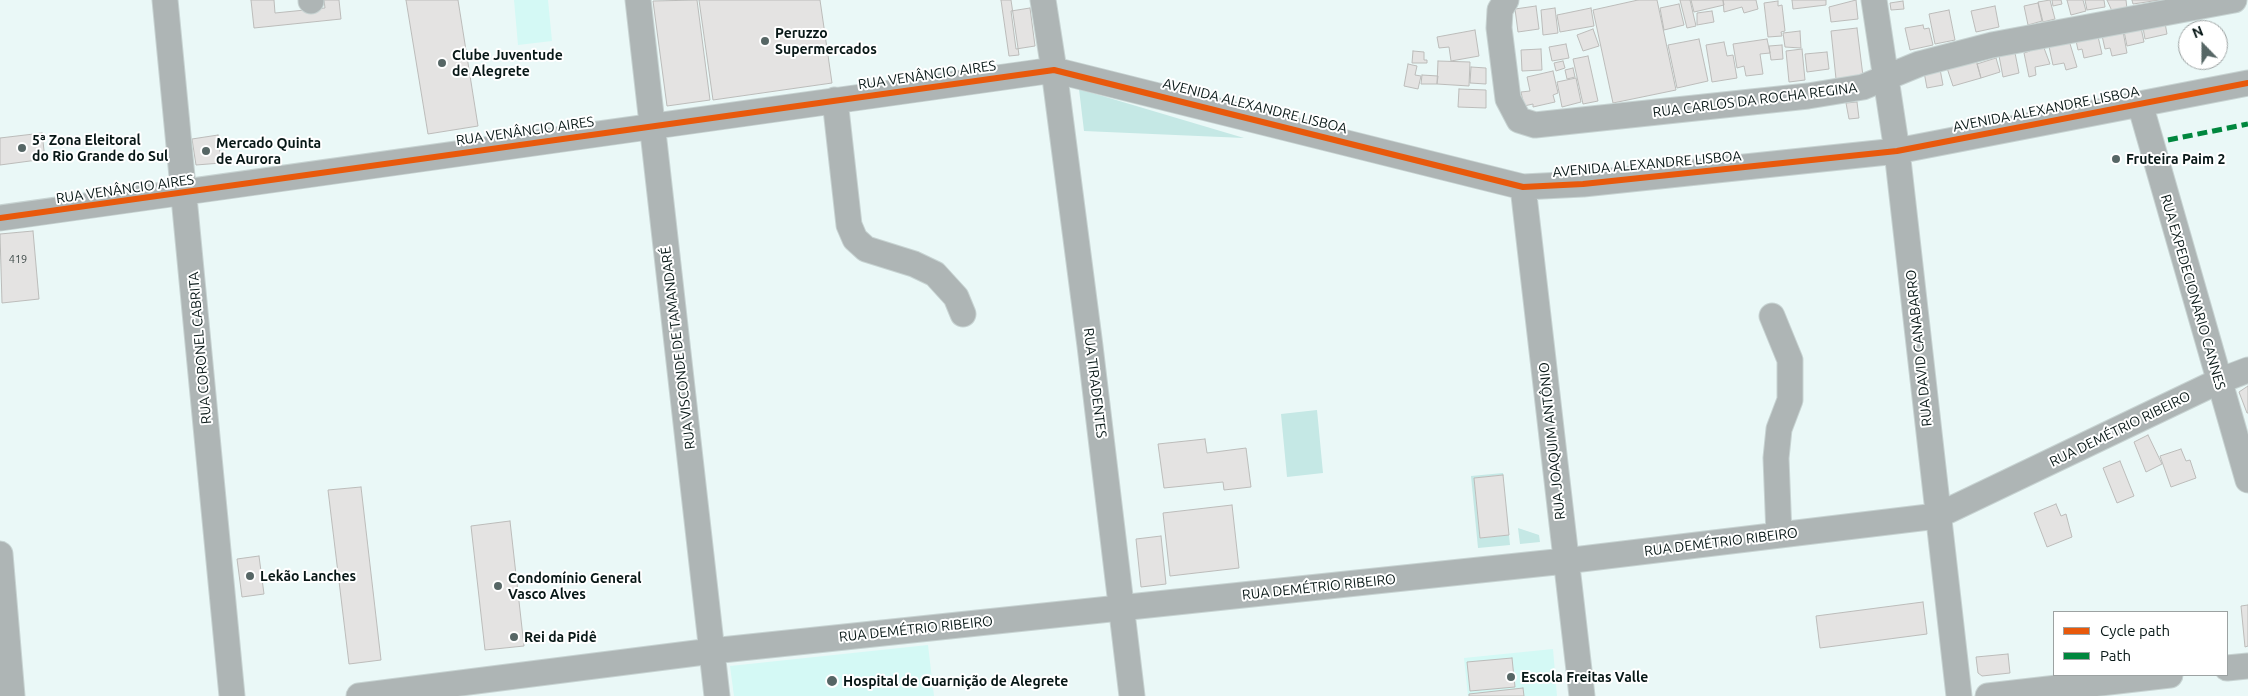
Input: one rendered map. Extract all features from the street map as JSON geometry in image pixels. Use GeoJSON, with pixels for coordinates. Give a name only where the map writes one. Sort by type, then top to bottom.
{"type":"FeatureCollection","features":[{"type":"Feature","properties":{"kind":"street","name":"RUA CORONEL CABRITA"},"geometry":{"type":"LineString","coordinates":[[165,0],[232,696]]}},
{"type":"Feature","properties":{"kind":"street","name":"RUA VISCONDE DE TAMANDARÉ"},"geometry":{"type":"LineString","coordinates":[[638,0],[717,696]]}},
{"type":"Feature","properties":{"kind":"street"},"geometry":{"type":"LineString","coordinates":[[1043,0],[1054,70]]}},
{"type":"Feature","properties":{"kind":"street","name":"RUA CARLOS DA ROCHA REGINA"},"geometry":{"type":"LineString","coordinates":[[1506,0],[1500,10],[1499,28],[1508,99],[1518,120],[1534,125],[1808,96],[1863,87],[1918,64],[1992,45],[2234,0]]}},
{"type":"Feature","properties":{"kind":"street","name":"RUA DAVID CANABARRO"},"geometry":{"type":"LineString","coordinates":[[1874,0],[1897,151],[1937,516],[1959,696]]}},
{"type":"Feature","properties":{"kind":"street","name":"RUA VENÂNCIO AIRES"},"geometry":{"type":"LineString","coordinates":[[0,218],[185,194],[652,125],[1054,70]]}},
{"type":"Feature","properties":{"kind":"street","name":"AVENIDA ALEXANDRE LISBOA"},"geometry":{"type":"LineString","coordinates":[[1054,70],[1523,186],[1583,184],[1897,151],[2248,83]]}},
{"type":"Feature","properties":{"kind":"street","name":"RUA TIRADENTES"},"geometry":{"type":"LineString","coordinates":[[1054,70],[1132,696]]}},
{"type":"Feature","properties":{"kind":"street"},"geometry":{"type":"LineString","coordinates":[[835,100],[850,225],[855,238],[866,249],[914,264],[934,274],[956,297],[963,314]]}},
{"type":"Feature","properties":{"kind":"street","name":"RUA EXPEDECIONARIO CANNES"},"geometry":{"type":"LineString","coordinates":[[2140,104],[2248,480]]}},
{"type":"Feature","properties":{"kind":"street","name":"RUA JOAQUIM ANTÔNIO"},"geometry":{"type":"LineString","coordinates":[[1523,186],[1582,696]]}},
{"type":"Feature","properties":{"kind":"street"},"geometry":{"type":"LineString","coordinates":[[1772,316],[1790,360],[1790,400],[1779,429],[1776,458],[1779,535]]}},
{"type":"Feature","properties":{"kind":"street","name":"RUA DEMÉTRIO RIBEIRO"},"geometry":{"type":"LineString","coordinates":[[359,696],[712,650],[1122,608],[1516,555],[1565,561],[1937,516],[2219,381],[2248,370]]}},
{"type":"Feature","properties":{"kind":"street"},"geometry":{"type":"LineString","coordinates":[[0,554],[12,696]]}},
{"type":"Feature","properties":{"kind":"street"},"geometry":{"type":"LineString","coordinates":[[2228,668],[2248,666]]}},
{"type":"Feature","properties":{"kind":"street"},"geometry":{"type":"LineString","coordinates":[[1988,696],[2161,676]]}},
{"type":"Feature","properties":{"kind":"shaded area"},"geometry":{"type":"Polygon","coordinates":[[[514,0],[548,0],[552,41],[518,45],[514,0]]]}},
{"type":"Feature","properties":{"kind":"shaded area"},"geometry":{"type":"Polygon","coordinates":[[[1079,89],[1244,138],[1084,131],[1079,89]]]}},
{"type":"Feature","properties":{"kind":"shaded area"},"geometry":{"type":"Polygon","coordinates":[[[1317,410],[1323,473],[1287,477],[1281,414],[1317,410]]]}},
{"type":"Feature","properties":{"kind":"shaded area"},"geometry":{"type":"Polygon","coordinates":[[[1503,473],[1503,475],[1474,478],[1480,538],[1509,535],[1510,545],[1478,548],[1471,476],[1503,473]]]}},
{"type":"Feature","properties":{"kind":"shaded area"},"geometry":{"type":"Polygon","coordinates":[[[1518,528],[1539,535],[1540,542],[1520,544],[1518,528]]]}},
{"type":"Feature","properties":{"kind":"shaded area","name":"Hospital de Guarnição de Alegrete"},"geometry":{"type":"Polygon","coordinates":[[[928,645],[934,696],[734,696],[730,666],[928,645]]]}},
{"type":"Feature","properties":{"kind":"shaded area","name":"Escola Freitas Valle"},"geometry":{"type":"Polygon","coordinates":[[[1553,649],[1557,696],[1468,696],[1464,658],[1553,649]]]}},
{"type":"Feature","properties":{"kind":"building"},"geometry":{"type":"Polygon","coordinates":[[[251,0],[274,0],[275,13],[325,8],[324,0],[339,0],[341,19],[254,28],[251,0]]]}},
{"type":"Feature","properties":{"kind":"building","name":"Clube Juventude de Alegrete"},"geometry":{"type":"Polygon","coordinates":[[[406,0],[458,0],[478,126],[428,134],[406,0]]]}},
{"type":"Feature","properties":{"kind":"building"},"geometry":{"type":"Polygon","coordinates":[[[697,0],[710,100],[667,106],[653,1],[697,0]]]}},
{"type":"Feature","properties":{"kind":"building","name":"Peruzzo Supermercados"},"geometry":{"type":"Polygon","coordinates":[[[699,0],[820,0],[832,83],[713,100],[699,0]]]}},
{"type":"Feature","properties":{"kind":"building"},"geometry":{"type":"Polygon","coordinates":[[[1001,0],[1011,0],[1019,55],[1009,56],[1001,0]]]}},
{"type":"Feature","properties":{"kind":"building"},"geometry":{"type":"Polygon","coordinates":[[[1638,0],[1657,0],[1676,90],[1613,103],[1593,10],[1638,0]]]}},
{"type":"Feature","properties":{"kind":"building"},"geometry":{"type":"Polygon","coordinates":[[[1680,0],[1690,0],[1696,26],[1687,28],[1680,0]]]}},
{"type":"Feature","properties":{"kind":"building"},"geometry":{"type":"Polygon","coordinates":[[[1691,0],[1723,0],[1724,5],[1694,12],[1691,0]]]}},
{"type":"Feature","properties":{"kind":"building"},"geometry":{"type":"Polygon","coordinates":[[[1723,0],[1756,0],[1758,9],[1744,13],[1742,7],[1724,12],[1723,0]]]}},
{"type":"Feature","properties":{"kind":"building"},"geometry":{"type":"Polygon","coordinates":[[[1792,0],[1826,0],[1826,5],[1793,9],[1792,0]]]}},
{"type":"Feature","properties":{"kind":"building"},"geometry":{"type":"Polygon","coordinates":[[[1856,0],[1858,19],[1831,22],[1829,7],[1856,0]]]}},
{"type":"Feature","properties":{"kind":"building"},"geometry":{"type":"Polygon","coordinates":[[[2050,0],[2055,19],[2043,22],[2038,2],[2050,0]]]}},
{"type":"Feature","properties":{"kind":"building"},"geometry":{"type":"Polygon","coordinates":[[[2052,0],[2061,0],[2062,4],[2053,6],[2052,0]]]}},
{"type":"Feature","properties":{"kind":"building"},"geometry":{"type":"Polygon","coordinates":[[[2067,0],[2083,0],[2086,11],[2071,15],[2067,0]]]}},
{"type":"Feature","properties":{"kind":"building"},"geometry":{"type":"Polygon","coordinates":[[[2085,0],[2104,0],[2105,7],[2087,10],[2085,0]]]}},
{"type":"Feature","properties":{"kind":"building"},"geometry":{"type":"Polygon","coordinates":[[[2107,0],[2126,0],[2127,9],[2112,11],[2107,0]]]}},
{"type":"Feature","properties":{"kind":"building"},"geometry":{"type":"Polygon","coordinates":[[[2132,0],[2160,0],[2133,4],[2132,0]]]}},
{"type":"Feature","properties":{"kind":"building"},"geometry":{"type":"Polygon","coordinates":[[[1778,1],[1778,6],[1782,5],[1785,31],[1781,32],[1782,36],[1768,37],[1764,3],[1778,1]]]}},
{"type":"Feature","properties":{"kind":"building"},"geometry":{"type":"Polygon","coordinates":[[[1903,1],[1904,9],[1891,10],[1890,3],[1903,1]]]}},
{"type":"Feature","properties":{"kind":"building"},"geometry":{"type":"Polygon","coordinates":[[[2038,3],[2042,21],[2028,25],[2024,6],[2038,3]]]}},
{"type":"Feature","properties":{"kind":"building"},"geometry":{"type":"Polygon","coordinates":[[[1679,4],[1684,25],[1664,30],[1660,8],[1679,4]]]}},
{"type":"Feature","properties":{"kind":"building"},"geometry":{"type":"Polygon","coordinates":[[[1536,6],[1539,29],[1518,32],[1515,9],[1536,6]]]}},
{"type":"Feature","properties":{"kind":"building"},"geometry":{"type":"Polygon","coordinates":[[[1995,6],[1999,27],[1976,32],[1971,11],[1995,6]]]}},
{"type":"Feature","properties":{"kind":"building"},"geometry":{"type":"Polygon","coordinates":[[[1030,8],[1035,46],[1016,49],[1011,11],[1030,8]]]}},
{"type":"Feature","properties":{"kind":"building"},"geometry":{"type":"Polygon","coordinates":[[[1555,8],[1558,33],[1543,35],[1541,10],[1555,8]]]}},
{"type":"Feature","properties":{"kind":"building"},"geometry":{"type":"Polygon","coordinates":[[[1591,8],[1594,26],[1560,32],[1557,15],[1591,8]]]}},
{"type":"Feature","properties":{"kind":"building"},"geometry":{"type":"Polygon","coordinates":[[[1949,10],[1955,40],[1935,44],[1929,14],[1949,10]]]}},
{"type":"Feature","properties":{"kind":"building"},"geometry":{"type":"Polygon","coordinates":[[[1712,11],[1714,22],[1697,25],[1697,13],[1712,11]]]}},
{"type":"Feature","properties":{"kind":"building"},"geometry":{"type":"Polygon","coordinates":[[[2142,22],[2165,23],[2167,34],[2145,39],[2142,22]]]}},
{"type":"Feature","properties":{"kind":"building"},"geometry":{"type":"Polygon","coordinates":[[[2140,23],[2144,42],[2127,46],[2123,26],[2140,23]]]}},
{"type":"Feature","properties":{"kind":"building"},"geometry":{"type":"Polygon","coordinates":[[[1923,25],[1924,29],[1929,28],[1933,45],[1910,50],[1905,28],[1923,25]]]}},
{"type":"Feature","properties":{"kind":"building"},"geometry":{"type":"Polygon","coordinates":[[[2122,26],[2127,53],[2112,56],[2110,48],[2105,49],[2101,31],[2122,26]]]}},
{"type":"Feature","properties":{"kind":"building"},"geometry":{"type":"Polygon","coordinates":[[[1857,28],[1863,76],[1836,79],[1831,31],[1857,28]]]}},
{"type":"Feature","properties":{"kind":"building"},"geometry":{"type":"Polygon","coordinates":[[[1593,29],[1599,46],[1583,51],[1577,35],[1593,29]]]}},
{"type":"Feature","properties":{"kind":"building"},"geometry":{"type":"Polygon","coordinates":[[[1475,30],[1479,56],[1451,61],[1449,47],[1439,48],[1437,37],[1475,30]]]}},
{"type":"Feature","properties":{"kind":"building"},"geometry":{"type":"Polygon","coordinates":[[[1800,31],[1801,48],[1785,47],[1783,33],[1800,31]]]}},
{"type":"Feature","properties":{"kind":"building"},"geometry":{"type":"Polygon","coordinates":[[[2097,32],[2102,54],[2084,58],[2082,49],[2078,50],[2075,36],[2097,32]]]}},
{"type":"Feature","properties":{"kind":"building"},"geometry":{"type":"Polygon","coordinates":[[[2068,37],[2077,67],[2066,70],[2064,63],[2053,65],[2048,42],[2068,37]]]}},
{"type":"Feature","properties":{"kind":"building"},"geometry":{"type":"Polygon","coordinates":[[[1699,39],[1708,81],[1677,88],[1668,45],[1699,39]]]}},
{"type":"Feature","properties":{"kind":"building"},"geometry":{"type":"Polygon","coordinates":[[[1767,39],[1770,53],[1760,54],[1763,74],[1746,76],[1744,66],[1737,68],[1733,44],[1767,39]]]}},
{"type":"Feature","properties":{"kind":"building"},"geometry":{"type":"Polygon","coordinates":[[[1724,42],[1727,56],[1733,55],[1737,78],[1712,82],[1706,45],[1724,42]]]}},
{"type":"Feature","properties":{"kind":"building"},"geometry":{"type":"Polygon","coordinates":[[[1566,44],[1569,58],[1552,61],[1549,47],[1566,44]]]}},
{"type":"Feature","properties":{"kind":"building"},"geometry":{"type":"Polygon","coordinates":[[[1782,45],[1783,59],[1771,60],[1769,46],[1782,45]]]}},
{"type":"Feature","properties":{"kind":"building"},"geometry":{"type":"Polygon","coordinates":[[[2030,48],[2044,48],[2050,64],[2035,67],[2036,75],[2029,77],[2024,53],[2030,51],[2030,48]]]}},
{"type":"Feature","properties":{"kind":"building"},"geometry":{"type":"Polygon","coordinates":[[[1541,49],[1542,70],[1522,71],[1521,50],[1541,49]]]}},
{"type":"Feature","properties":{"kind":"building"},"geometry":{"type":"Polygon","coordinates":[[[1802,49],[1805,80],[1789,82],[1786,51],[1802,49]]]}},
{"type":"Feature","properties":{"kind":"building"},"geometry":{"type":"Polygon","coordinates":[[[1413,51],[1424,52],[1424,60],[1427,60],[1427,63],[1412,63],[1413,51]]]}},
{"type":"Feature","properties":{"kind":"building"},"geometry":{"type":"Polygon","coordinates":[[[1827,52],[1829,69],[1807,72],[1805,54],[1827,52]]]}},
{"type":"Feature","properties":{"kind":"building"},"geometry":{"type":"Polygon","coordinates":[[[2015,53],[2019,73],[2003,77],[1999,56],[2015,53]]]}},
{"type":"Feature","properties":{"kind":"building"},"geometry":{"type":"Polygon","coordinates":[[[1588,56],[1598,101],[1583,104],[1573,59],[1588,56]]]}},
{"type":"Feature","properties":{"kind":"building"},"geometry":{"type":"Polygon","coordinates":[[[1975,56],[1981,78],[1953,86],[1946,65],[1975,56]]]}},
{"type":"Feature","properties":{"kind":"building"},"geometry":{"type":"Polygon","coordinates":[[[1996,58],[2000,72],[1981,78],[1977,64],[1996,58]]]}},
{"type":"Feature","properties":{"kind":"building"},"geometry":{"type":"Polygon","coordinates":[[[1438,61],[1470,62],[1469,86],[1437,84],[1438,61]]]}},
{"type":"Feature","properties":{"kind":"building"},"geometry":{"type":"Polygon","coordinates":[[[1563,61],[1565,68],[1556,71],[1554,63],[1563,61]]]}},
{"type":"Feature","properties":{"kind":"building"},"geometry":{"type":"Polygon","coordinates":[[[1408,64],[1417,66],[1415,75],[1421,76],[1418,89],[1404,86],[1408,64]]]}},
{"type":"Feature","properties":{"kind":"building"},"geometry":{"type":"Polygon","coordinates":[[[1471,67],[1486,68],[1486,84],[1470,83],[1471,67]]]}},
{"type":"Feature","properties":{"kind":"building"},"geometry":{"type":"Polygon","coordinates":[[[1573,68],[1575,77],[1567,79],[1565,70],[1573,68]]]}},
{"type":"Feature","properties":{"kind":"building"},"geometry":{"type":"Polygon","coordinates":[[[1940,69],[1943,85],[1927,88],[1924,72],[1940,69]]]}},
{"type":"Feature","properties":{"kind":"building"},"geometry":{"type":"Polygon","coordinates":[[[1553,71],[1558,93],[1553,95],[1555,102],[1533,107],[1533,104],[1524,106],[1521,92],[1530,91],[1527,77],[1553,71]]]}},
{"type":"Feature","properties":{"kind":"building"},"geometry":{"type":"Polygon","coordinates":[[[1422,75],[1438,76],[1437,84],[1421,84],[1422,75]]]}},
{"type":"Feature","properties":{"kind":"building"},"geometry":{"type":"Polygon","coordinates":[[[1576,78],[1581,102],[1562,107],[1557,82],[1576,78]]]}},
{"type":"Feature","properties":{"kind":"building"},"geometry":{"type":"Polygon","coordinates":[[[1459,89],[1486,90],[1486,108],[1458,107],[1459,89]]]}},
{"type":"Feature","properties":{"kind":"building"},"geometry":{"type":"Polygon","coordinates":[[[1857,102],[1859,118],[1849,119],[1846,103],[1857,102]]]}},
{"type":"Feature","properties":{"kind":"building","name":"5ª Zona Eleitoral do Rio Grande do Sul"},"geometry":{"type":"Polygon","coordinates":[[[42,133],[45,159],[0,165],[0,138],[42,133]]]}},
{"type":"Feature","properties":{"kind":"building","name":"Mercado Quinta de Aurora"},"geometry":{"type":"Polygon","coordinates":[[[218,135],[221,163],[196,165],[192,139],[218,135]]]}},
{"type":"Feature","properties":{"kind":"building"},"geometry":{"type":"Polygon","coordinates":[[[33,231],[39,299],[2,303],[0,234],[33,231]]]}},
{"type":"Feature","properties":{"kind":"building"},"geometry":{"type":"Polygon","coordinates":[[[2248,386],[2248,413],[2247,413],[2239,392],[2248,386]]]}},
{"type":"Feature","properties":{"kind":"building"},"geometry":{"type":"Polygon","coordinates":[[[2148,435],[2162,464],[2146,472],[2134,442],[2148,435]]]}},
{"type":"Feature","properties":{"kind":"building"},"geometry":{"type":"Polygon","coordinates":[[[1205,439],[1207,453],[1246,448],[1251,487],[1224,490],[1223,482],[1164,488],[1158,444],[1205,439]]]}},
{"type":"Feature","properties":{"kind":"building"},"geometry":{"type":"Polygon","coordinates":[[[2181,449],[2186,461],[2190,460],[2196,478],[2171,487],[2160,456],[2181,449]]]}},
{"type":"Feature","properties":{"kind":"building"},"geometry":{"type":"Polygon","coordinates":[[[2120,461],[2134,496],[2117,503],[2103,468],[2120,461]]]}},
{"type":"Feature","properties":{"kind":"building"},"geometry":{"type":"Polygon","coordinates":[[[1503,475],[1509,535],[1480,538],[1474,478],[1503,475]]]}},
{"type":"Feature","properties":{"kind":"building"},"geometry":{"type":"Polygon","coordinates":[[[361,487],[381,660],[349,664],[328,490],[361,487]]]}},
{"type":"Feature","properties":{"kind":"building"},"geometry":{"type":"Polygon","coordinates":[[[2056,504],[2061,516],[2066,514],[2072,537],[2047,547],[2034,513],[2056,504]]]}},
{"type":"Feature","properties":{"kind":"building"},"geometry":{"type":"Polygon","coordinates":[[[1232,505],[1239,568],[1170,576],[1163,513],[1232,505]]]}},
{"type":"Feature","properties":{"kind":"building","name":"Condomínio General Vasco Alves"},"geometry":{"type":"Polygon","coordinates":[[[510,521],[524,646],[485,650],[471,526],[510,521]]]}},
{"type":"Feature","properties":{"kind":"building"},"geometry":{"type":"Polygon","coordinates":[[[1161,536],[1166,584],[1141,587],[1136,539],[1161,536]]]}},
{"type":"Feature","properties":{"kind":"building","name":"Lekão Lanches"},"geometry":{"type":"Polygon","coordinates":[[[259,556],[264,594],[242,597],[237,559],[259,556]]]}},
{"type":"Feature","properties":{"kind":"building"},"geometry":{"type":"Polygon","coordinates":[[[1923,602],[1927,634],[1820,648],[1816,616],[1923,602]]]}},
{"type":"Feature","properties":{"kind":"building"},"geometry":{"type":"Polygon","coordinates":[[[2248,605],[2248,646],[2245,647],[2241,606],[2248,605]]]}},
{"type":"Feature","properties":{"kind":"building"},"geometry":{"type":"Polygon","coordinates":[[[2008,654],[2010,673],[1982,676],[1978,673],[1976,657],[2008,654]]]}},
{"type":"Feature","properties":{"kind":"building"},"geometry":{"type":"Polygon","coordinates":[[[1512,658],[1515,687],[1470,691],[1467,662],[1512,658]]]}},
{"type":"Feature","properties":{"kind":"building"},"geometry":{"type":"Polygon","coordinates":[[[1523,688],[1524,696],[1469,696],[1469,694],[1523,688]]]}},
{"type":"Feature","properties":{"kind":"marked path"},"geometry":{"type":"LineString","coordinates":[[2168,140],[2248,124]]}},
{"type":"Feature","properties":{"kind":"cycle path"},"geometry":{"type":"LineString","coordinates":[[0,218],[1054,70],[1523,187],[1583,184],[1897,151],[2248,83]]}},
{"type":"Feature","properties":{"kind":"place","name":"Peruzzo Supermercados"},"geometry":{"type":"Point","coordinates":[765,41]}},
{"type":"Feature","properties":{"kind":"place","name":"Clube Juventude de Alegrete"},"geometry":{"type":"Point","coordinates":[442,63]}},
{"type":"Feature","properties":{"kind":"place","name":"5ª Zona Eleitoral do Rio Grande do Sul"},"geometry":{"type":"Point","coordinates":[22,148]}},
{"type":"Feature","properties":{"kind":"place","name":"Mercado Quinta de Aurora"},"geometry":{"type":"Point","coordinates":[206,151]}},
{"type":"Feature","properties":{"kind":"place","name":"Fruteira Paim 2"},"geometry":{"type":"Point","coordinates":[2116,159]}},
{"type":"Feature","properties":{"kind":"place","name":"Lekão Lanches"},"geometry":{"type":"Point","coordinates":[250,576]}},
{"type":"Feature","properties":{"kind":"place","name":"Condomínio General Vasco Alves"},"geometry":{"type":"Point","coordinates":[498,586]}},
{"type":"Feature","properties":{"kind":"place","name":"Rei da Pidê"},"geometry":{"type":"Point","coordinates":[514,637]}},
{"type":"Feature","properties":{"kind":"place","name":"Escola Freitas Valle"},"geometry":{"type":"Point","coordinates":[1511,677]}},
{"type":"Feature","properties":{"kind":"place","name":"Hospital de Guarnição de Alegrete"},"geometry":{"type":"Point","coordinates":[832,681]}}]}
